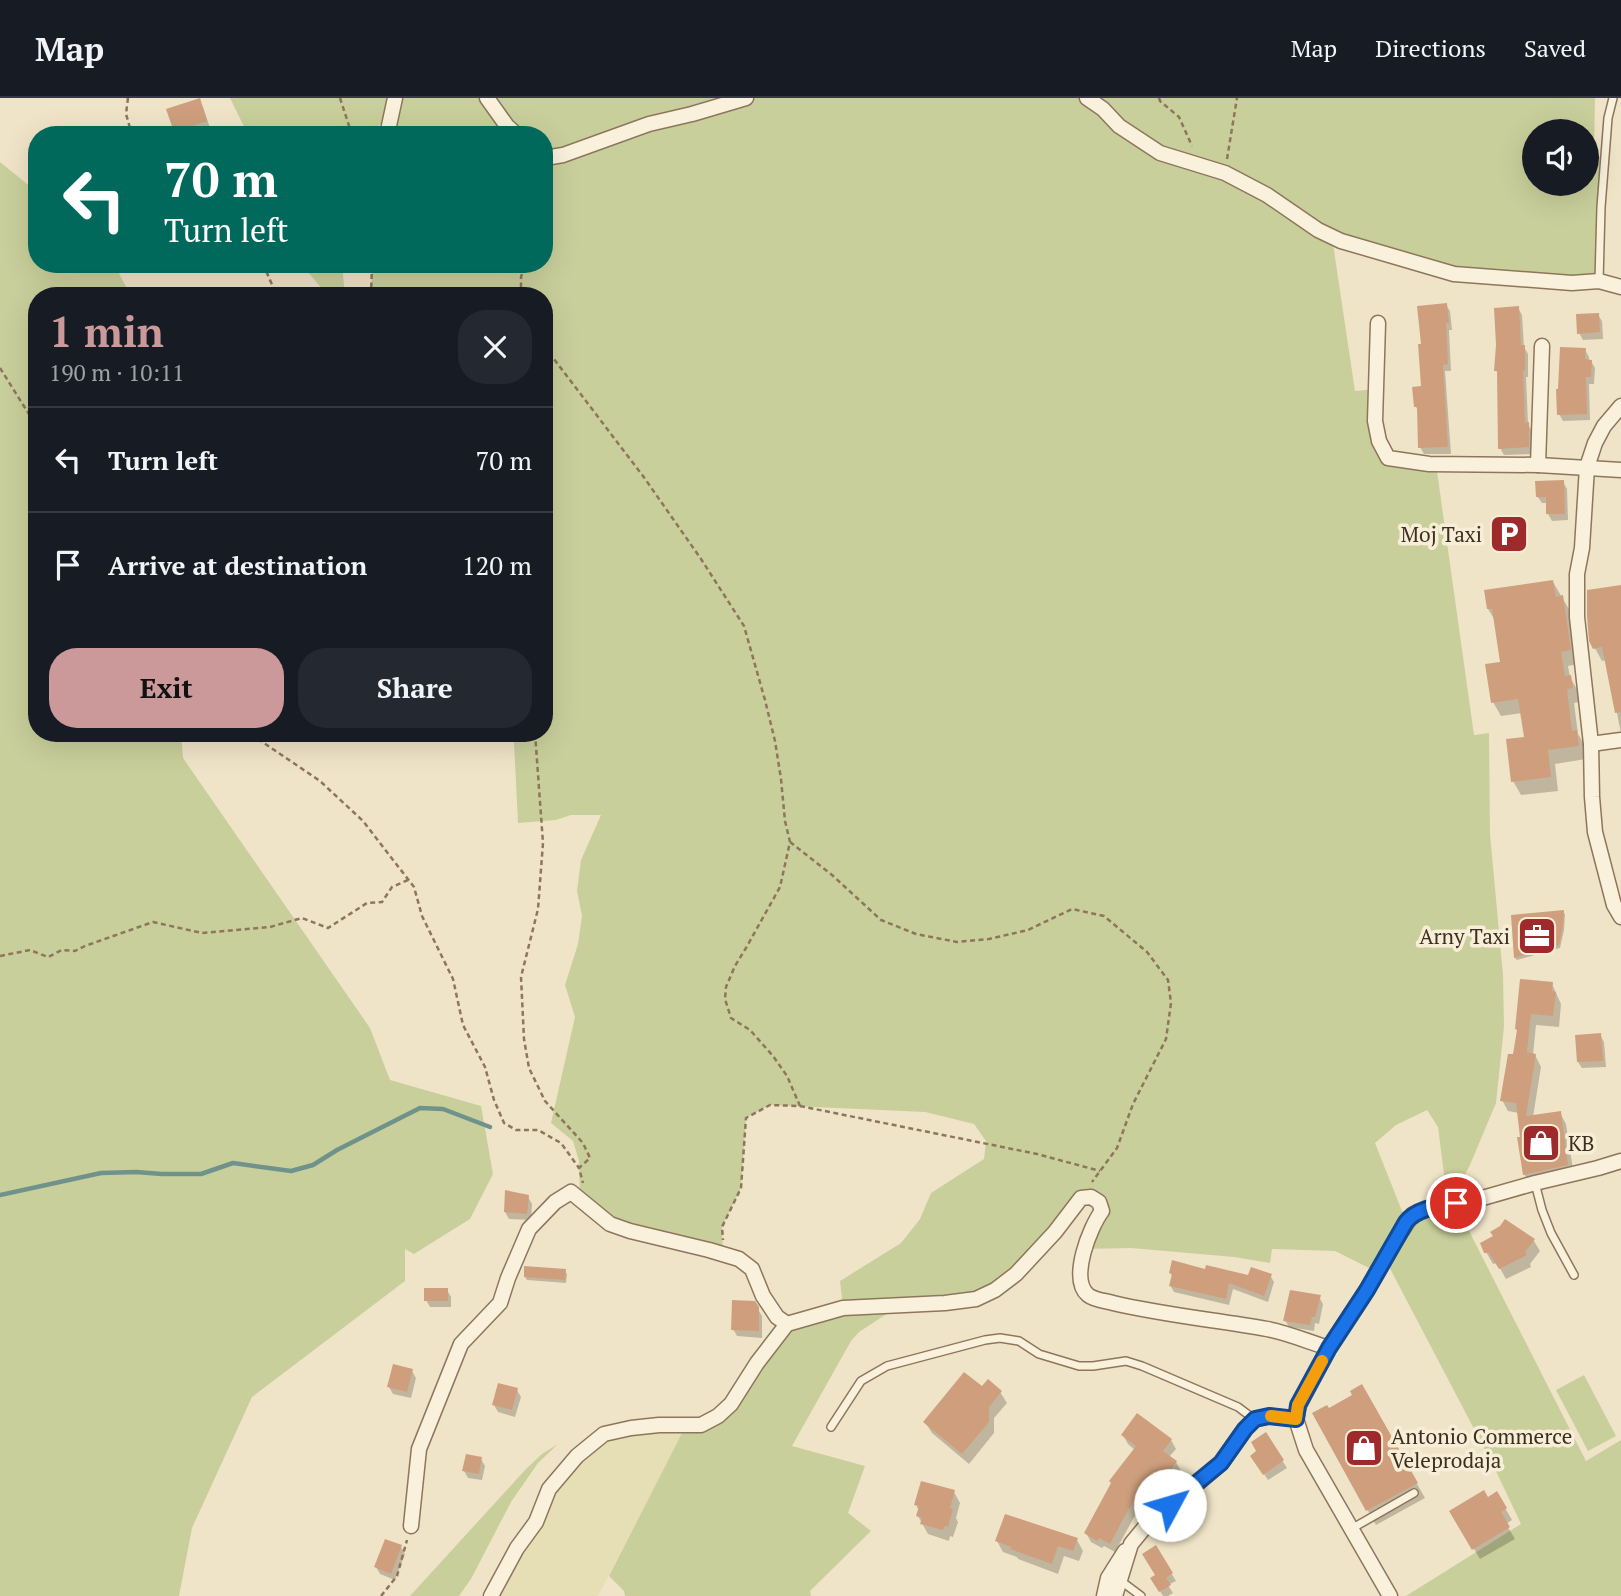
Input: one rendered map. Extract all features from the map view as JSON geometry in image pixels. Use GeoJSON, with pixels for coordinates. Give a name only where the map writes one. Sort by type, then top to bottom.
{"type":"FeatureCollection","features":[{"type":"Feature","properties":{"kind":"street"},"geometry":{"type":"LineString","coordinates":[[389,126],[395,98]]}},
{"type":"Feature","properties":{"kind":"street"},"geometry":{"type":"LineString","coordinates":[[487,98],[507,126]]}},
{"type":"Feature","properties":{"kind":"street"},"geometry":{"type":"LineString","coordinates":[[553,156],[563,155],[649,124],[746,98]]}},
{"type":"Feature","properties":{"kind":"street"},"geometry":{"type":"LineString","coordinates":[[1087,98],[1103,109],[1119,126],[1160,153],[1225,173],[1267,195],[1318,230],[1341,241],[1454,274],[1572,283],[1599,281],[1621,287]]}},
{"type":"Feature","properties":{"kind":"street"},"geometry":{"type":"LineString","coordinates":[[1378,323],[1375,421],[1379,441],[1388,458],[1429,464],[1538,465],[1621,470]]}},
{"type":"Feature","properties":{"kind":"street"},"geometry":{"type":"LineString","coordinates":[[1538,465],[1542,346]]}},
{"type":"Feature","properties":{"kind":"street"},"geometry":{"type":"LineString","coordinates":[[1621,406],[1604,426],[1587,467],[1582,548],[1577,573],[1577,617],[1591,744],[1594,832],[1614,905],[1621,917]]}},
{"type":"Feature","properties":{"kind":"street"},"geometry":{"type":"LineString","coordinates":[[1591,744],[1621,740]]}},
{"type":"Feature","properties":{"kind":"street"},"geometry":{"type":"LineString","coordinates":[[1390,1596],[1306,1450],[1296,1419],[1298,1405],[1329,1348],[1412,1215],[1428,1208],[1479,1199],[1621,1161]]}},
{"type":"Feature","properties":{"kind":"street"},"geometry":{"type":"LineString","coordinates":[[411,1526],[419,1450],[461,1344],[500,1303],[529,1229],[555,1202],[571,1192],[610,1224],[739,1259],[752,1269],[763,1296],[776,1317],[787,1324]]}},
{"type":"Feature","properties":{"kind":"street"},"geometry":{"type":"LineString","coordinates":[[491,1596],[517,1548],[536,1522],[549,1489],[577,1456],[604,1434],[659,1425],[701,1425],[718,1416],[731,1404],[757,1363],[787,1324],[843,1308],[945,1303],[976,1299],[995,1290],[1016,1275],[1055,1233],[1081,1198],[1091,1198],[1099,1202],[1102,1211],[1084,1249],[1080,1280],[1089,1297],[1125,1306],[1270,1330],[1329,1348]]}},
{"type":"Feature","properties":{"kind":"street"},"geometry":{"type":"LineString","coordinates":[[1104,1596],[1108,1578],[1130,1544],[1149,1522],[1221,1463],[1255,1419],[1269,1416],[1296,1419]]}},
{"type":"Feature","properties":{"kind":"street"},"geometry":{"type":"LineString","coordinates":[[1115,1596],[1130,1544]]}},
{"type":"Feature","properties":{"kind":"lane"},"geometry":{"type":"LineString","coordinates":[[1599,281],[1601,207],[1608,118],[1613,98]]}},
{"type":"Feature","properties":{"kind":"lane"},"geometry":{"type":"LineString","coordinates":[[1535,1183],[1551,1233],[1574,1275]]}},
{"type":"Feature","properties":{"kind":"lane"},"geometry":{"type":"LineString","coordinates":[[831,1426],[862,1381],[887,1366],[1000,1338],[1018,1341],[1039,1354],[1079,1366],[1126,1361],[1134,1363],[1238,1406],[1255,1419]]}},
{"type":"Feature","properties":{"kind":"lane"},"geometry":{"type":"LineString","coordinates":[[1351,1529],[1414,1493]]}},
{"type":"Feature","properties":{"kind":"lane"},"geometry":{"type":"LineString","coordinates":[[1121,1581],[1141,1596]]}},
{"type":"Feature","properties":{"kind":"path"},"geometry":{"type":"LineString","coordinates":[[128,98],[126,114],[129,126]]}},
{"type":"Feature","properties":{"kind":"path"},"geometry":{"type":"LineString","coordinates":[[340,98],[349,126]]}},
{"type":"Feature","properties":{"kind":"path"},"geometry":{"type":"LineString","coordinates":[[1159,98],[1179,117],[1200,165]]}},
{"type":"Feature","properties":{"kind":"path"},"geometry":{"type":"LineString","coordinates":[[1225,173],[1237,98]]}},
{"type":"Feature","properties":{"kind":"path"},"geometry":{"type":"LineString","coordinates":[[553,358],[643,475],[744,626],[775,741],[790,842],[780,887],[735,966],[726,987],[725,999],[731,1018],[750,1030],[773,1056],[787,1076],[800,1106]]}},
{"type":"Feature","properties":{"kind":"path"},"geometry":{"type":"LineString","coordinates":[[0,368],[28,413]]}},
{"type":"Feature","properties":{"kind":"path"},"geometry":{"type":"LineString","coordinates":[[262,742],[320,781],[355,813],[414,887],[422,916],[453,979],[463,1025],[485,1067],[504,1123],[516,1130],[538,1130],[561,1143],[579,1168],[588,1207]]}},
{"type":"Feature","properties":{"kind":"path"},"geometry":{"type":"LineString","coordinates":[[536,742],[543,843],[538,909],[522,976],[524,1039],[529,1068],[545,1101],[583,1143],[590,1158],[579,1168]]}},
{"type":"Feature","properties":{"kind":"path"},"geometry":{"type":"LineString","coordinates":[[790,842],[832,875],[881,920],[916,934],[957,942],[989,939],[1028,930],[1072,909],[1104,916],[1147,952],[1168,980],[1171,1003],[1166,1039],[1133,1104],[1117,1148],[1081,1198]]}},
{"type":"Feature","properties":{"kind":"path"},"geometry":{"type":"LineString","coordinates":[[0,956],[30,950],[48,957],[62,950],[75,951],[153,922],[202,933],[270,927],[302,918],[328,928],[367,903],[382,902],[392,887],[408,880]]}},
{"type":"Feature","properties":{"kind":"path"},"geometry":{"type":"LineString","coordinates":[[723,1254],[722,1227],[741,1188],[746,1118],[770,1105],[800,1106],[1037,1154],[1100,1171]]}},
{"type":"Feature","properties":{"kind":"path"},"geometry":{"type":"LineString","coordinates":[[381,1596],[397,1576],[411,1526]]}},
{"type":"Feature","properties":{"kind":"shaded area"},"geometry":{"type":"Polygon","coordinates":[[[681,1425],[682,1433],[598,1596],[491,1596],[545,1502],[604,1434],[681,1425]]]}},
{"type":"Feature","properties":{"kind":"green space"},"geometry":{"type":"Polygon","coordinates":[[[230,98],[1595,98],[1595,119],[1522,119],[1522,196],[1599,196],[1599,156],[1606,162],[1599,281],[1488,277],[1332,237],[1355,391],[1377,389],[1388,458],[1436,464],[1474,735],[1489,733],[1490,834],[1503,975],[1504,1027],[1496,1103],[1470,1165],[1450,1203],[1456,1203],[1586,1461],[1621,1440],[1621,1596],[1406,1596],[1521,1524],[1385,1259],[1377,1272],[1335,1251],[1272,1249],[1270,1263],[1234,1257],[1131,1248],[1084,1249],[1102,1211],[1091,1197],[995,1290],[899,1306],[859,1332],[851,1341],[792,1446],[865,1466],[848,1513],[871,1531],[810,1591],[811,1596],[625,1596],[624,1591],[609,1576],[682,1433],[681,1425],[718,1416],[787,1324],[843,1308],[840,1281],[901,1243],[920,1219],[931,1193],[984,1159],[986,1141],[974,1124],[925,1112],[770,1105],[746,1118],[741,1188],[722,1227],[723,1254],[630,1231],[580,1198],[579,1161],[573,1141],[551,1123],[575,1017],[565,985],[578,944],[582,916],[577,891],[581,860],[601,815],[571,815],[556,820],[518,823],[514,742],[553,742],[553,287],[371,287],[372,273],[553,273],[553,126],[389,126],[391,117],[378,126],[244,126],[230,98]],[[1427,1110],[1396,1125],[1375,1143],[1406,1221],[1450,1203],[1438,1127],[1427,1110]]]}},
{"type":"Feature","properties":{"kind":"green space"},"geometry":{"type":"Polygon","coordinates":[[[0,162],[28,185],[28,273],[119,273],[126,287],[28,287],[28,742],[182,742],[183,758],[370,1028],[390,1080],[481,1106],[493,1174],[470,1219],[414,1254],[405,1249],[405,1281],[252,1397],[192,1528],[179,1596],[0,1596],[0,162]]]}},
{"type":"Feature","properties":{"kind":"green space"},"geometry":{"type":"Polygon","coordinates":[[[309,273],[343,273],[344,287],[320,287],[309,273]]]}},
{"type":"Feature","properties":{"kind":"green space"},"geometry":{"type":"Polygon","coordinates":[[[1584,1375],[1616,1436],[1588,1451],[1556,1390],[1584,1375]]]}},
{"type":"Feature","properties":{"kind":"green space"},"geometry":{"type":"Polygon","coordinates":[[[558,1444],[538,1463],[511,1502],[471,1579],[459,1596],[410,1596],[525,1470],[558,1444]]]}},
{"type":"Feature","properties":{"kind":"building"},"geometry":{"type":"Polygon","coordinates":[[[200,98],[207,121],[192,126],[172,126],[166,109],[200,98]]]}},
{"type":"Feature","properties":{"kind":"building"},"geometry":{"type":"Polygon","coordinates":[[[1447,303],[1448,364],[1443,365],[1448,447],[1418,448],[1417,407],[1414,407],[1412,387],[1421,386],[1417,306],[1447,303]]]}},
{"type":"Feature","properties":{"kind":"building"},"geometry":{"type":"Polygon","coordinates":[[[1519,306],[1521,345],[1525,345],[1525,423],[1529,422],[1529,447],[1498,449],[1494,308],[1519,306]]]}},
{"type":"Feature","properties":{"kind":"building"},"geometry":{"type":"Polygon","coordinates":[[[1599,313],[1600,332],[1577,334],[1576,314],[1599,313]]]}},
{"type":"Feature","properties":{"kind":"building"},"geometry":{"type":"Polygon","coordinates":[[[1560,347],[1586,348],[1585,359],[1592,360],[1591,377],[1586,377],[1587,414],[1557,415],[1556,389],[1560,347]]]}},
{"type":"Feature","properties":{"kind":"building"},"geometry":{"type":"Polygon","coordinates":[[[1564,480],[1565,514],[1546,514],[1546,497],[1536,497],[1535,481],[1564,480]]]}},
{"type":"Feature","properties":{"kind":"building"},"geometry":{"type":"Polygon","coordinates":[[[1553,580],[1556,597],[1563,595],[1571,650],[1561,652],[1565,676],[1571,675],[1573,688],[1567,689],[1572,731],[1577,730],[1579,746],[1548,750],[1551,777],[1511,782],[1506,739],[1524,737],[1518,699],[1491,703],[1485,664],[1500,662],[1492,609],[1487,609],[1484,590],[1553,580]]]}},
{"type":"Feature","properties":{"kind":"building"},"geometry":{"type":"Polygon","coordinates":[[[1621,585],[1621,712],[1615,713],[1602,647],[1593,649],[1589,641],[1587,590],[1621,585]]]}},
{"type":"Feature","properties":{"kind":"building","name":"Arny Taxi"},"geometry":{"type":"Polygon","coordinates":[[[1564,910],[1559,945],[1514,958],[1511,915],[1564,910]]]}},
{"type":"Feature","properties":{"kind":"building"},"geometry":{"type":"Polygon","coordinates":[[[1520,979],[1553,982],[1552,991],[1556,992],[1553,1016],[1531,1014],[1527,1052],[1536,1054],[1526,1116],[1561,1111],[1568,1165],[1523,1175],[1517,1137],[1520,1137],[1516,1103],[1500,1101],[1508,1054],[1513,1054],[1517,1030],[1520,979]]]}},
{"type":"Feature","properties":{"kind":"building"},"geometry":{"type":"Polygon","coordinates":[[[1601,1033],[1603,1061],[1577,1062],[1575,1035],[1601,1033]]]}},
{"type":"Feature","properties":{"kind":"building"},"geometry":{"type":"Polygon","coordinates":[[[505,1190],[529,1195],[527,1214],[504,1212],[505,1190]]]}},
{"type":"Feature","properties":{"kind":"building"},"geometry":{"type":"Polygon","coordinates":[[[1505,1219],[1535,1239],[1525,1252],[1527,1255],[1499,1269],[1489,1253],[1484,1253],[1480,1243],[1493,1236],[1490,1232],[1505,1219]]]}},
{"type":"Feature","properties":{"kind":"building"},"geometry":{"type":"Polygon","coordinates":[[[1172,1260],[1205,1269],[1206,1265],[1248,1275],[1251,1267],[1272,1274],[1264,1296],[1229,1283],[1226,1299],[1169,1286],[1172,1260]]]}},
{"type":"Feature","properties":{"kind":"building"},"geometry":{"type":"Polygon","coordinates":[[[524,1266],[566,1269],[565,1280],[524,1277],[524,1266]]]}},
{"type":"Feature","properties":{"kind":"building"},"geometry":{"type":"Polygon","coordinates":[[[424,1288],[448,1288],[448,1301],[424,1301],[424,1288]]]}},
{"type":"Feature","properties":{"kind":"building"},"geometry":{"type":"Polygon","coordinates":[[[1290,1290],[1321,1295],[1310,1325],[1283,1321],[1290,1290]]]}},
{"type":"Feature","properties":{"kind":"building"},"geometry":{"type":"Polygon","coordinates":[[[732,1300],[755,1301],[759,1307],[759,1331],[731,1330],[732,1300]]]}},
{"type":"Feature","properties":{"kind":"building"},"geometry":{"type":"Polygon","coordinates":[[[393,1364],[413,1369],[407,1392],[387,1387],[393,1364]]]}},
{"type":"Feature","properties":{"kind":"building"},"geometry":{"type":"Polygon","coordinates":[[[964,1372],[982,1386],[988,1379],[1002,1391],[989,1407],[989,1422],[962,1454],[923,1422],[964,1372]]]}},
{"type":"Feature","properties":{"kind":"building"},"geometry":{"type":"Polygon","coordinates":[[[498,1383],[518,1388],[512,1410],[492,1405],[498,1383]]]}},
{"type":"Feature","properties":{"kind":"building","name":"Antonio Commerce Veleprodaja"},"geometry":{"type":"Polygon","coordinates":[[[1362,1384],[1418,1483],[1366,1511],[1312,1413],[1327,1405],[1329,1408],[1352,1395],[1350,1391],[1362,1384]]]}},
{"type":"Feature","properties":{"kind":"building"},"geometry":{"type":"Polygon","coordinates":[[[1137,1413],[1172,1439],[1163,1451],[1177,1461],[1151,1491],[1146,1487],[1128,1510],[1110,1544],[1099,1538],[1097,1541],[1084,1533],[1111,1483],[1109,1481],[1136,1446],[1121,1435],[1137,1413]]]}},
{"type":"Feature","properties":{"kind":"building"},"geometry":{"type":"Polygon","coordinates":[[[1266,1432],[1284,1460],[1263,1475],[1250,1456],[1256,1451],[1251,1442],[1266,1432]]]}},
{"type":"Feature","properties":{"kind":"building"},"geometry":{"type":"Polygon","coordinates":[[[466,1454],[482,1457],[479,1474],[462,1471],[466,1454]]]}},
{"type":"Feature","properties":{"kind":"building"},"geometry":{"type":"Polygon","coordinates":[[[921,1481],[955,1490],[948,1527],[945,1526],[943,1530],[920,1524],[922,1518],[916,1516],[919,1506],[914,1505],[921,1481]]]}},
{"type":"Feature","properties":{"kind":"building"},"geometry":{"type":"Polygon","coordinates":[[[1484,1490],[1488,1497],[1497,1491],[1507,1508],[1501,1512],[1510,1527],[1472,1550],[1449,1511],[1484,1490]]]}},
{"type":"Feature","properties":{"kind":"building"},"geometry":{"type":"Polygon","coordinates":[[[1005,1514],[1078,1538],[1073,1551],[1058,1546],[1052,1564],[995,1541],[1005,1514]]]}},
{"type":"Feature","properties":{"kind":"building"},"geometry":{"type":"Polygon","coordinates":[[[385,1539],[402,1545],[391,1574],[374,1567],[385,1539]]]}},
{"type":"Feature","properties":{"kind":"building"},"geometry":{"type":"Polygon","coordinates":[[[1156,1545],[1173,1573],[1166,1578],[1171,1585],[1159,1592],[1150,1578],[1155,1575],[1142,1554],[1156,1545]]]}},
{"type":"Feature","properties":{"kind":"waterway"},"geometry":{"type":"LineString","coordinates":[[0,1195],[101,1173],[201,1174],[233,1163],[291,1171],[313,1165],[420,1108],[443,1109],[490,1127]]}},
{"type":"Feature","properties":{"kind":"slow traffic"},"geometry":{"type":"LineString","coordinates":[[1271,1416],[1296,1419],[1298,1405],[1322,1361]]}},
{"type":"Feature","properties":{"kind":"place","name":"Moj Taxi"},"geometry":{"type":"Point","coordinates":[1509,534]}},
{"type":"Feature","properties":{"kind":"place","name":"Arny Taxi"},"geometry":{"type":"Point","coordinates":[1537,936]}},
{"type":"Feature","properties":{"kind":"place","name":"KB"},"geometry":{"type":"Point","coordinates":[1541,1143]}},
{"type":"Feature","properties":{"kind":"place","name":"Antonio Commerce Veleprodaja"},"geometry":{"type":"Point","coordinates":[1364,1448]}},
{"type":"Feature","properties":{"kind":"route"},"geometry":{"type":"LineString","coordinates":[[1170,1505],[1221,1463],[1255,1419],[1269,1416],[1296,1419],[1298,1405],[1329,1348],[1367,1290],[1406,1222],[1412,1215],[1428,1208],[1456,1203]]}}]}
